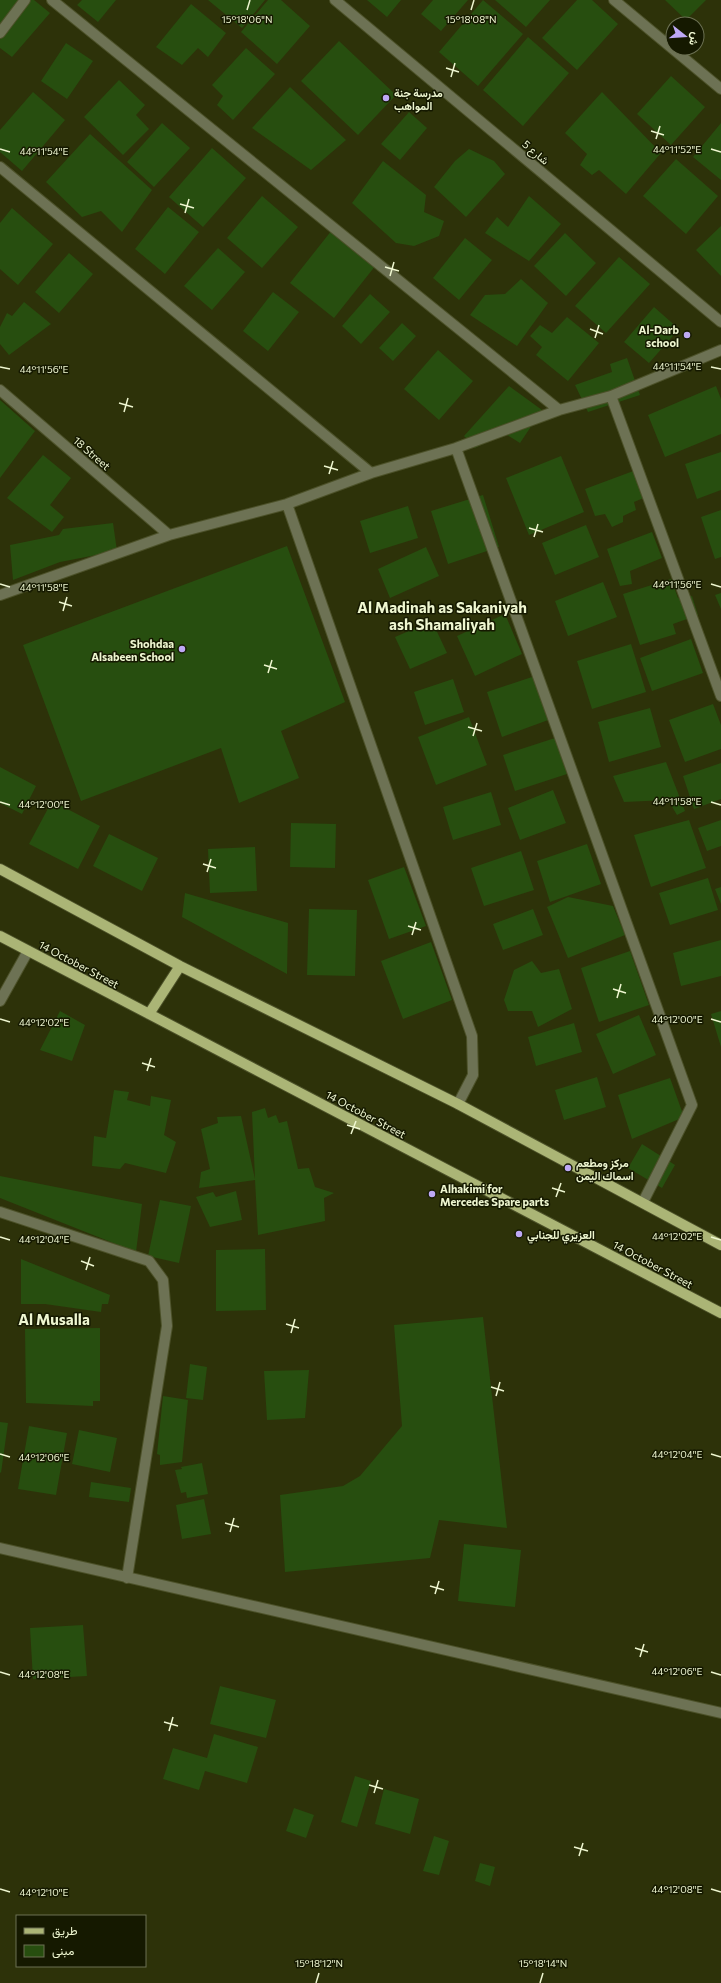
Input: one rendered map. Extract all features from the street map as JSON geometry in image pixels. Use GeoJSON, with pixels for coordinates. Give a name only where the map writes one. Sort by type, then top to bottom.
{"type":"FeatureCollection","features":[{"type":"Feature","properties":{"kind":"main road"},"geometry":{"type":"LineString","coordinates":[[0,869],[180,966],[458,1104],[721,1245]]}},
{"type":"Feature","properties":{"kind":"main road","name":"14 October Street"},"geometry":{"type":"LineString","coordinates":[[0,936],[721,1313]]}},
{"type":"Feature","properties":{"kind":"main road"},"geometry":{"type":"LineString","coordinates":[[149,1014],[180,966]]}},
{"type":"Feature","properties":{"kind":"street"},"geometry":{"type":"LineString","coordinates":[[0,33],[25,0]]}},
{"type":"Feature","properties":{"kind":"street"},"geometry":{"type":"LineString","coordinates":[[52,0],[559,410]]}},
{"type":"Feature","properties":{"kind":"street","name":"شارع 5"},"geometry":{"type":"LineString","coordinates":[[335,0],[721,322]]}},
{"type":"Feature","properties":{"kind":"street"},"geometry":{"type":"LineString","coordinates":[[614,0],[721,89]]}},
{"type":"Feature","properties":{"kind":"street"},"geometry":{"type":"LineString","coordinates":[[0,167],[371,473]]}},
{"type":"Feature","properties":{"kind":"street"},"geometry":{"type":"LineString","coordinates":[[0,595],[169,535],[287,504],[371,473],[456,448],[559,410],[611,396],[721,350]]}},
{"type":"Feature","properties":{"kind":"street","name":"18 Street"},"geometry":{"type":"LineString","coordinates":[[0,390],[169,535]]}},
{"type":"Feature","properties":{"kind":"street"},"geometry":{"type":"LineString","coordinates":[[611,396],[721,696]]}},
{"type":"Feature","properties":{"kind":"street"},"geometry":{"type":"LineString","coordinates":[[456,448],[692,1105],[643,1202]]}},
{"type":"Feature","properties":{"kind":"street"},"geometry":{"type":"LineString","coordinates":[[287,504],[472,1036],[473,1075],[458,1104]]}},
{"type":"Feature","properties":{"kind":"street"},"geometry":{"type":"LineString","coordinates":[[0,1001],[28,951]]}},
{"type":"Feature","properties":{"kind":"street"},"geometry":{"type":"LineString","coordinates":[[0,1212],[149,1261],[163,1280],[167,1326],[127,1578]]}},
{"type":"Feature","properties":{"kind":"street"},"geometry":{"type":"LineString","coordinates":[[0,1548],[721,1713]]}},
{"type":"Feature","properties":{"kind":"building"},"geometry":{"type":"Polygon","coordinates":[[[0,0],[34,0],[50,13],[12,57],[0,48],[0,0]]]}},
{"type":"Feature","properties":{"kind":"building"},"geometry":{"type":"Polygon","coordinates":[[[82,0],[116,0],[98,22],[77,5],[82,0]]]}},
{"type":"Feature","properties":{"kind":"building"},"geometry":{"type":"Polygon","coordinates":[[[208,0],[265,0],[242,28],[208,0]]]}},
{"type":"Feature","properties":{"kind":"building"},"geometry":{"type":"Polygon","coordinates":[[[268,0],[281,0],[310,26],[277,64],[241,32],[268,0]]]}},
{"type":"Feature","properties":{"kind":"building"},"geometry":{"type":"Polygon","coordinates":[[[367,0],[401,0],[387,17],[367,0]]]}},
{"type":"Feature","properties":{"kind":"building"},"geometry":{"type":"Polygon","coordinates":[[[433,0],[468,0],[441,31],[421,14],[433,0]]]}},
{"type":"Feature","properties":{"kind":"building"},"geometry":{"type":"Polygon","coordinates":[[[483,0],[523,34],[478,86],[439,52],[483,0]]]}},
{"type":"Feature","properties":{"kind":"building"},"geometry":{"type":"Polygon","coordinates":[[[495,0],[550,0],[526,27],[495,0]]]}},
{"type":"Feature","properties":{"kind":"building"},"geometry":{"type":"Polygon","coordinates":[[[577,0],[592,0],[618,24],[577,70],[542,38],[577,0]]]}},
{"type":"Feature","properties":{"kind":"building"},"geometry":{"type":"Polygon","coordinates":[[[665,0],[706,0],[690,16],[682,16],[665,0]]]}},
{"type":"Feature","properties":{"kind":"building"},"geometry":{"type":"Polygon","coordinates":[[[191,4],[226,33],[208,57],[198,48],[182,65],[156,47],[191,4]]]}},
{"type":"Feature","properties":{"kind":"building"},"geometry":{"type":"Polygon","coordinates":[[[528,37],[569,73],[523,126],[483,90],[528,37]]]}},
{"type":"Feature","properties":{"kind":"building"},"geometry":{"type":"Polygon","coordinates":[[[339,41],[396,95],[358,135],[301,81],[339,41]]]}},
{"type":"Feature","properties":{"kind":"building"},"geometry":{"type":"Polygon","coordinates":[[[66,43],[93,61],[67,99],[41,81],[66,43]]]}},
{"type":"Feature","properties":{"kind":"building"},"geometry":{"type":"Polygon","coordinates":[[[246,48],[275,74],[233,120],[217,105],[223,96],[212,85],[246,48]]]}},
{"type":"Feature","properties":{"kind":"building"},"geometry":{"type":"Polygon","coordinates":[[[671,76],[705,107],[671,145],[637,114],[671,76]]]}},
{"type":"Feature","properties":{"kind":"building"},"geometry":{"type":"Polygon","coordinates":[[[119,80],[145,105],[136,115],[149,129],[123,155],[84,117],[119,80]]]}},
{"type":"Feature","properties":{"kind":"building"},"geometry":{"type":"Polygon","coordinates":[[[290,87],[346,140],[311,170],[252,128],[290,87]]]}},
{"type":"Feature","properties":{"kind":"building"},"geometry":{"type":"Polygon","coordinates":[[[33,92],[65,120],[22,171],[0,152],[0,130],[33,92]]]}},
{"type":"Feature","properties":{"kind":"building"},"geometry":{"type":"Polygon","coordinates":[[[602,92],[661,153],[626,194],[599,170],[592,175],[580,165],[587,154],[565,133],[602,92]]]}},
{"type":"Feature","properties":{"kind":"building"},"geometry":{"type":"Polygon","coordinates":[[[409,112],[427,128],[400,160],[381,144],[409,112]]]}},
{"type":"Feature","properties":{"kind":"building"},"geometry":{"type":"Polygon","coordinates":[[[162,123],[190,148],[154,187],[127,162],[162,123]]]}},
{"type":"Feature","properties":{"kind":"building"},"geometry":{"type":"Polygon","coordinates":[[[721,123],[721,180],[693,157],[721,123]]]}},
{"type":"Feature","properties":{"kind":"building"},"geometry":{"type":"Polygon","coordinates":[[[90,134],[152,190],[122,232],[101,211],[82,217],[46,182],[90,134]]]}},
{"type":"Feature","properties":{"kind":"building"},"geometry":{"type":"Polygon","coordinates":[[[212,148],[246,178],[203,227],[169,197],[212,148]]]}},
{"type":"Feature","properties":{"kind":"building"},"geometry":{"type":"Polygon","coordinates":[[[469,149],[494,161],[505,174],[466,217],[434,187],[455,161],[469,149]]]}},
{"type":"Feature","properties":{"kind":"building"},"geometry":{"type":"Polygon","coordinates":[[[676,159],[718,196],[686,234],[643,196],[676,159]]]}},
{"type":"Feature","properties":{"kind":"building"},"geometry":{"type":"Polygon","coordinates":[[[383,161],[426,195],[424,212],[444,221],[439,236],[414,246],[396,243],[352,203],[383,161]]]}},
{"type":"Feature","properties":{"kind":"building"},"geometry":{"type":"Polygon","coordinates":[[[262,196],[298,227],[262,268],[227,238],[262,196]]]}},
{"type":"Feature","properties":{"kind":"building"},"geometry":{"type":"Polygon","coordinates":[[[529,196],[561,224],[529,261],[485,233],[497,217],[508,227],[529,196]]]}},
{"type":"Feature","properties":{"kind":"building"},"geometry":{"type":"Polygon","coordinates":[[[168,207],[199,232],[165,274],[135,249],[168,207]]]}},
{"type":"Feature","properties":{"kind":"building"},"geometry":{"type":"Polygon","coordinates":[[[12,208],[53,244],[18,285],[0,269],[0,223],[12,208]]]}},
{"type":"Feature","properties":{"kind":"building"},"geometry":{"type":"Polygon","coordinates":[[[721,226],[721,276],[696,250],[721,226]]]}},
{"type":"Feature","properties":{"kind":"building"},"geometry":{"type":"Polygon","coordinates":[[[332,230],[376,265],[334,318],[290,283],[332,230]]]}},
{"type":"Feature","properties":{"kind":"building"},"geometry":{"type":"Polygon","coordinates":[[[565,233],[596,263],[566,296],[534,266],[565,233]]]}},
{"type":"Feature","properties":{"kind":"building"},"geometry":{"type":"Polygon","coordinates":[[[465,238],[492,260],[459,300],[433,278],[465,238]]]}},
{"type":"Feature","properties":{"kind":"building"},"geometry":{"type":"Polygon","coordinates":[[[218,248],[245,272],[212,310],[184,286],[218,248]]]}},
{"type":"Feature","properties":{"kind":"building"},"geometry":{"type":"Polygon","coordinates":[[[69,253],[93,274],[59,313],[35,292],[69,253]]]}},
{"type":"Feature","properties":{"kind":"building"},"geometry":{"type":"Polygon","coordinates":[[[619,257],[650,284],[606,333],[575,306],[619,257]]]}},
{"type":"Feature","properties":{"kind":"building"},"geometry":{"type":"Polygon","coordinates":[[[521,279],[548,303],[517,346],[470,315],[485,295],[505,294],[521,279]]]}},
{"type":"Feature","properties":{"kind":"building"},"geometry":{"type":"Polygon","coordinates":[[[273,292],[299,312],[268,351],[243,331],[273,292]]]}},
{"type":"Feature","properties":{"kind":"building"},"geometry":{"type":"Polygon","coordinates":[[[370,294],[390,312],[361,344],[342,326],[370,294]]]}},
{"type":"Feature","properties":{"kind":"building"},"geometry":{"type":"Polygon","coordinates":[[[24,302],[51,324],[9,355],[0,344],[0,327],[7,313],[12,316],[24,302]]]}},
{"type":"Feature","properties":{"kind":"building"},"geometry":{"type":"Polygon","coordinates":[[[654,307],[679,329],[649,363],[624,342],[654,307]]]}},
{"type":"Feature","properties":{"kind":"building"},"geometry":{"type":"Polygon","coordinates":[[[567,317],[599,343],[568,381],[536,355],[542,347],[530,336],[540,325],[552,333],[567,317]]]}},
{"type":"Feature","properties":{"kind":"building"},"geometry":{"type":"Polygon","coordinates":[[[402,323],[416,336],[393,361],[379,348],[402,323]]]}},
{"type":"Feature","properties":{"kind":"building"},"geometry":{"type":"Polygon","coordinates":[[[438,350],[473,381],[439,420],[404,389],[438,350]]]}},
{"type":"Feature","properties":{"kind":"building"},"geometry":{"type":"Polygon","coordinates":[[[627,358],[640,395],[588,412],[575,385],[612,372],[610,364],[627,358]]]}},
{"type":"Feature","properties":{"kind":"building"},"geometry":{"type":"Polygon","coordinates":[[[509,386],[542,410],[520,443],[504,433],[475,448],[464,436],[509,386]]]}},
{"type":"Feature","properties":{"kind":"building"},"geometry":{"type":"Polygon","coordinates":[[[716,386],[721,399],[721,434],[665,457],[648,415],[716,386]]]}},
{"type":"Feature","properties":{"kind":"building"},"geometry":{"type":"Polygon","coordinates":[[[0,400],[35,431],[0,478],[0,400]]]}},
{"type":"Feature","properties":{"kind":"building"},"geometry":{"type":"Polygon","coordinates":[[[721,452],[721,490],[697,499],[685,464],[721,452]]]}},
{"type":"Feature","properties":{"kind":"building"},"geometry":{"type":"Polygon","coordinates":[[[43,455],[71,478],[50,505],[64,517],[52,532],[7,498],[43,455]]]}},
{"type":"Feature","properties":{"kind":"building"},"geometry":{"type":"Polygon","coordinates":[[[561,456],[584,512],[529,535],[506,478],[561,456]]]}},
{"type":"Feature","properties":{"kind":"building"},"geometry":{"type":"Polygon","coordinates":[[[636,470],[646,497],[634,502],[636,510],[623,516],[623,522],[612,527],[605,514],[595,516],[585,489],[636,470]]]}},
{"type":"Feature","properties":{"kind":"building"},"geometry":{"type":"Polygon","coordinates":[[[483,495],[499,547],[448,564],[431,511],[483,495]]]}},
{"type":"Feature","properties":{"kind":"building"},"geometry":{"type":"Polygon","coordinates":[[[408,506],[418,538],[370,553],[360,521],[408,506]]]}},
{"type":"Feature","properties":{"kind":"building"},"geometry":{"type":"Polygon","coordinates":[[[721,510],[721,557],[715,559],[701,517],[721,510]]]}},
{"type":"Feature","properties":{"kind":"building"},"geometry":{"type":"Polygon","coordinates":[[[113,523],[117,551],[60,562],[13,580],[10,545],[59,535],[63,529],[113,523]]]}},
{"type":"Feature","properties":{"kind":"building"},"geometry":{"type":"Polygon","coordinates":[[[586,525],[599,557],[555,575],[542,543],[586,525]]]}},
{"type":"Feature","properties":{"kind":"building"},"geometry":{"type":"Polygon","coordinates":[[[652,532],[662,558],[630,571],[632,584],[620,586],[607,549],[652,532]]]}},
{"type":"Feature","properties":{"kind":"building"},"geometry":{"type":"Polygon","coordinates":[[[287,546],[345,702],[281,731],[299,778],[239,803],[221,748],[81,801],[23,645],[287,546]]]}},
{"type":"Feature","properties":{"kind":"building"},"geometry":{"type":"Polygon","coordinates":[[[426,547],[439,576],[390,598],[378,569],[426,547]]]}},
{"type":"Feature","properties":{"kind":"building"},"geometry":{"type":"Polygon","coordinates":[[[671,579],[678,598],[692,596],[698,615],[673,624],[676,634],[640,645],[623,594],[671,579]]]}},
{"type":"Feature","properties":{"kind":"building"},"geometry":{"type":"Polygon","coordinates":[[[603,582],[617,617],[568,636],[555,601],[603,582]]]}},
{"type":"Feature","properties":{"kind":"building"},"geometry":{"type":"Polygon","coordinates":[[[721,593],[721,609],[715,595],[721,593]]]}},
{"type":"Feature","properties":{"kind":"building"},"geometry":{"type":"Polygon","coordinates":[[[505,614],[522,654],[475,676],[457,636],[505,614]]]}},
{"type":"Feature","properties":{"kind":"building"},"geometry":{"type":"Polygon","coordinates":[[[432,621],[447,653],[410,669],[395,637],[432,621]]]}},
{"type":"Feature","properties":{"kind":"building"},"geometry":{"type":"Polygon","coordinates":[[[691,639],[703,673],[652,691],[640,658],[691,639]]]}},
{"type":"Feature","properties":{"kind":"building"},"geometry":{"type":"Polygon","coordinates":[[[631,644],[646,692],[592,709],[577,661],[631,644]]]}},
{"type":"Feature","properties":{"kind":"building"},"geometry":{"type":"Polygon","coordinates":[[[535,676],[551,719],[502,737],[487,692],[535,676]]]}},
{"type":"Feature","properties":{"kind":"building"},"geometry":{"type":"Polygon","coordinates":[[[453,679],[464,712],[425,725],[414,692],[453,679]]]}},
{"type":"Feature","properties":{"kind":"building"},"geometry":{"type":"Polygon","coordinates":[[[713,704],[721,725],[721,749],[685,762],[669,720],[713,704]]]}},
{"type":"Feature","properties":{"kind":"building"},"geometry":{"type":"Polygon","coordinates":[[[650,708],[661,747],[609,762],[598,722],[650,708]]]}},
{"type":"Feature","properties":{"kind":"building"},"geometry":{"type":"Polygon","coordinates":[[[469,717],[487,765],[436,785],[418,737],[469,717]]]}},
{"type":"Feature","properties":{"kind":"building"},"geometry":{"type":"Polygon","coordinates":[[[555,738],[567,774],[515,791],[503,755],[555,738]]]}},
{"type":"Feature","properties":{"kind":"building"},"geometry":{"type":"Polygon","coordinates":[[[666,762],[685,811],[677,815],[668,800],[624,802],[613,776],[666,762]]]}},
{"type":"Feature","properties":{"kind":"building"},"geometry":{"type":"Polygon","coordinates":[[[721,763],[721,799],[694,809],[683,776],[721,763]]]}},
{"type":"Feature","properties":{"kind":"building"},"geometry":{"type":"Polygon","coordinates":[[[0,767],[36,786],[22,814],[0,803],[0,767]]]}},
{"type":"Feature","properties":{"kind":"building"},"geometry":{"type":"Polygon","coordinates":[[[553,790],[566,823],[520,840],[508,808],[553,790]]]}},
{"type":"Feature","properties":{"kind":"building"},"geometry":{"type":"Polygon","coordinates":[[[491,792],[501,825],[453,840],[443,807],[491,792]]]}},
{"type":"Feature","properties":{"kind":"building"},"geometry":{"type":"Polygon","coordinates":[[[52,801],[100,826],[78,869],[29,844],[52,801]]]}},
{"type":"Feature","properties":{"kind":"building"},"geometry":{"type":"Polygon","coordinates":[[[689,820],[706,868],[651,887],[634,835],[689,820]]]}},
{"type":"Feature","properties":{"kind":"building"},"geometry":{"type":"Polygon","coordinates":[[[721,820],[721,846],[707,851],[698,828],[721,820]]]}},
{"type":"Feature","properties":{"kind":"building"},"geometry":{"type":"Polygon","coordinates":[[[291,823],[336,824],[335,868],[290,867],[291,823]]]}},
{"type":"Feature","properties":{"kind":"building"},"geometry":{"type":"Polygon","coordinates":[[[109,834],[158,858],[142,891],[93,866],[109,834]]]}},
{"type":"Feature","properties":{"kind":"building"},"geometry":{"type":"Polygon","coordinates":[[[587,844],[601,884],[550,902],[537,861],[587,844]]]}},
{"type":"Feature","properties":{"kind":"building"},"geometry":{"type":"Polygon","coordinates":[[[255,847],[257,891],[210,893],[208,849],[255,847]]]}},
{"type":"Feature","properties":{"kind":"building"},"geometry":{"type":"Polygon","coordinates":[[[521,851],[534,890],[484,906],[471,868],[521,851]]]}},
{"type":"Feature","properties":{"kind":"building"},"geometry":{"type":"Polygon","coordinates":[[[404,867],[426,926],[389,939],[368,880],[404,867]]]}},
{"type":"Feature","properties":{"kind":"building"},"geometry":{"type":"Polygon","coordinates":[[[708,878],[718,910],[670,925],[659,893],[708,878]]]}},
{"type":"Feature","properties":{"kind":"building"},"geometry":{"type":"Polygon","coordinates":[[[721,887],[721,904],[715,889],[721,887]]]}},
{"type":"Feature","properties":{"kind":"building"},"geometry":{"type":"Polygon","coordinates":[[[185,893],[288,923],[287,974],[182,917],[185,893]]]}},
{"type":"Feature","properties":{"kind":"building"},"geometry":{"type":"Polygon","coordinates":[[[568,897],[613,906],[625,935],[568,958],[547,907],[568,897]]]}},
{"type":"Feature","properties":{"kind":"building"},"geometry":{"type":"Polygon","coordinates":[[[309,909],[357,910],[355,976],[307,975],[309,909]]]}},
{"type":"Feature","properties":{"kind":"building"},"geometry":{"type":"Polygon","coordinates":[[[533,909],[543,935],[503,950],[493,924],[533,909]]]}},
{"type":"Feature","properties":{"kind":"building"},"geometry":{"type":"Polygon","coordinates":[[[721,940],[721,976],[681,986],[673,953],[721,940]]]}},
{"type":"Feature","properties":{"kind":"building"},"geometry":{"type":"Polygon","coordinates":[[[431,942],[452,1000],[403,1019],[381,961],[431,942]]]}},
{"type":"Feature","properties":{"kind":"building"},"geometry":{"type":"Polygon","coordinates":[[[630,951],[649,1005],[599,1022],[581,968],[630,951]]]}},
{"type":"Feature","properties":{"kind":"building"},"geometry":{"type":"Polygon","coordinates":[[[532,961],[541,973],[559,969],[572,1009],[538,1027],[532,1011],[508,1011],[504,1000],[514,970],[532,961]]]}},
{"type":"Feature","properties":{"kind":"building"},"geometry":{"type":"Polygon","coordinates":[[[60,1011],[85,1025],[72,1061],[40,1050],[60,1011]]]}},
{"type":"Feature","properties":{"kind":"building"},"geometry":{"type":"Polygon","coordinates":[[[721,1011],[721,1047],[711,1014],[721,1011]]]}},
{"type":"Feature","properties":{"kind":"building"},"geometry":{"type":"Polygon","coordinates":[[[639,1015],[656,1055],[613,1074],[596,1034],[639,1015]]]}},
{"type":"Feature","properties":{"kind":"building"},"geometry":{"type":"Polygon","coordinates":[[[574,1023],[582,1052],[536,1066],[528,1037],[574,1023]]]}},
{"type":"Feature","properties":{"kind":"building"},"geometry":{"type":"Polygon","coordinates":[[[597,1077],[606,1107],[564,1120],[555,1090],[597,1077]]]}},
{"type":"Feature","properties":{"kind":"building"},"geometry":{"type":"Polygon","coordinates":[[[670,1078],[684,1117],[632,1139],[618,1095],[670,1078]]]}},
{"type":"Feature","properties":{"kind":"building"},"geometry":{"type":"Polygon","coordinates":[[[114,1090],[129,1092],[127,1100],[150,1106],[151,1096],[171,1100],[164,1135],[176,1142],[166,1173],[125,1163],[120,1169],[92,1166],[94,1136],[106,1138],[114,1090]]]}},
{"type":"Feature","properties":{"kind":"building"},"geometry":{"type":"Polygon","coordinates":[[[265,1108],[268,1118],[276,1115],[279,1123],[287,1121],[298,1169],[309,1168],[315,1187],[334,1193],[324,1198],[325,1221],[258,1235],[255,1180],[199,1188],[201,1172],[210,1169],[201,1129],[218,1123],[217,1117],[241,1116],[255,1179],[252,1112],[265,1108]]]}},
{"type":"Feature","properties":{"kind":"building"},"geometry":{"type":"Polygon","coordinates":[[[642,1144],[675,1165],[662,1188],[628,1168],[642,1144]]]}},
{"type":"Feature","properties":{"kind":"building"},"geometry":{"type":"Polygon","coordinates":[[[0,1176],[142,1204],[136,1252],[0,1198],[0,1176]]]}},
{"type":"Feature","properties":{"kind":"building"},"geometry":{"type":"Polygon","coordinates":[[[236,1191],[242,1220],[210,1227],[196,1197],[213,1192],[216,1197],[236,1191]]]}},
{"type":"Feature","properties":{"kind":"building"},"geometry":{"type":"Polygon","coordinates":[[[160,1200],[191,1206],[179,1263],[148,1256],[160,1200]]]}},
{"type":"Feature","properties":{"kind":"building"},"geometry":{"type":"Polygon","coordinates":[[[265,1249],[266,1310],[216,1311],[216,1250],[265,1249]]]}},
{"type":"Feature","properties":{"kind":"building"},"geometry":{"type":"Polygon","coordinates":[[[21,1259],[110,1295],[108,1304],[102,1304],[101,1312],[45,1304],[21,1304],[21,1259]]]}},
{"type":"Feature","properties":{"kind":"building"},"geometry":{"type":"Polygon","coordinates":[[[483,1317],[507,1528],[439,1520],[430,1558],[285,1572],[280,1495],[343,1486],[360,1476],[402,1426],[394,1325],[483,1317]]]}},
{"type":"Feature","properties":{"kind":"building"},"geometry":{"type":"Polygon","coordinates":[[[100,1328],[100,1401],[93,1401],[93,1406],[26,1403],[25,1329],[100,1328]]]}},
{"type":"Feature","properties":{"kind":"building"},"geometry":{"type":"Polygon","coordinates":[[[190,1364],[207,1367],[203,1400],[186,1398],[190,1364]]]}},
{"type":"Feature","properties":{"kind":"building"},"geometry":{"type":"Polygon","coordinates":[[[309,1370],[305,1418],[267,1420],[264,1371],[309,1370]]]}},
{"type":"Feature","properties":{"kind":"building"},"geometry":{"type":"Polygon","coordinates":[[[163,1396],[188,1400],[182,1462],[160,1465],[160,1455],[157,1454],[163,1396]]]}},
{"type":"Feature","properties":{"kind":"building"},"geometry":{"type":"Polygon","coordinates":[[[0,1422],[8,1423],[1,1473],[0,1472],[0,1422]]]}},
{"type":"Feature","properties":{"kind":"building"},"geometry":{"type":"Polygon","coordinates":[[[29,1426],[67,1433],[56,1495],[18,1489],[29,1426]]]}},
{"type":"Feature","properties":{"kind":"building"},"geometry":{"type":"Polygon","coordinates":[[[79,1430],[117,1438],[110,1472],[72,1464],[79,1430]]]}},
{"type":"Feature","properties":{"kind":"building"},"geometry":{"type":"Polygon","coordinates":[[[202,1463],[208,1494],[187,1498],[186,1492],[181,1493],[175,1470],[182,1469],[181,1467],[202,1463]]]}},
{"type":"Feature","properties":{"kind":"building"},"geometry":{"type":"Polygon","coordinates":[[[91,1482],[131,1488],[129,1502],[89,1497],[91,1482]]]}},
{"type":"Feature","properties":{"kind":"building"},"geometry":{"type":"Polygon","coordinates":[[[204,1499],[211,1534],[182,1539],[176,1505],[204,1499]]]}},
{"type":"Feature","properties":{"kind":"building"},"geometry":{"type":"Polygon","coordinates":[[[464,1544],[521,1550],[515,1607],[458,1601],[464,1544]]]}},
{"type":"Feature","properties":{"kind":"building"},"geometry":{"type":"Polygon","coordinates":[[[83,1625],[87,1676],[33,1679],[30,1628],[83,1625]]]}},
{"type":"Feature","properties":{"kind":"building"},"geometry":{"type":"Polygon","coordinates":[[[220,1686],[276,1700],[266,1738],[210,1724],[220,1686]]]}},
{"type":"Feature","properties":{"kind":"building"},"geometry":{"type":"Polygon","coordinates":[[[214,1734],[258,1747],[247,1783],[205,1771],[199,1790],[163,1779],[173,1748],[207,1758],[214,1734]]]}},
{"type":"Feature","properties":{"kind":"building"},"geometry":{"type":"Polygon","coordinates":[[[355,1776],[371,1781],[357,1827],[341,1822],[355,1776]]]}},
{"type":"Feature","properties":{"kind":"building"},"geometry":{"type":"Polygon","coordinates":[[[384,1789],[419,1799],[410,1834],[375,1824],[384,1789]]]}},
{"type":"Feature","properties":{"kind":"building"},"geometry":{"type":"Polygon","coordinates":[[[294,1808],[314,1815],[306,1838],[286,1831],[294,1808]]]}},
{"type":"Feature","properties":{"kind":"building"},"geometry":{"type":"Polygon","coordinates":[[[434,1836],[449,1841],[439,1875],[423,1871],[434,1836]]]}},
{"type":"Feature","properties":{"kind":"building"},"geometry":{"type":"Polygon","coordinates":[[[480,1863],[495,1867],[490,1886],[475,1881],[480,1863]]]}},
{"type":"Feature","properties":{"kind":"place","name":"مدرسة جنة المواهب"},"geometry":{"type":"Point","coordinates":[386,98]}},
{"type":"Feature","properties":{"kind":"place","name":"Al-Darb school"},"geometry":{"type":"Point","coordinates":[687,335]}},
{"type":"Feature","properties":{"kind":"place","name":"Shohdaa Alsabeen School"},"geometry":{"type":"Point","coordinates":[182,649]}},
{"type":"Feature","properties":{"kind":"place","name":"مركز ومطعم اسماك اليمن"},"geometry":{"type":"Point","coordinates":[568,1168]}},
{"type":"Feature","properties":{"kind":"place","name":"Alhakimi for Mercedes Spare parts"},"geometry":{"type":"Point","coordinates":[432,1194]}},
{"type":"Feature","properties":{"kind":"place","name":"العزيري للجنابي"},"geometry":{"type":"Point","coordinates":[519,1234]}},
{"type":"Feature","properties":{"kind":"district","name":"Al Madinah as Sakaniyah ash Shamaliyah"},"geometry":{"type":"Point","coordinates":[442,616]}},
{"type":"Feature","properties":{"kind":"district","name":"Al Musalla"},"geometry":{"type":"Point","coordinates":[54,1319]}}]}
